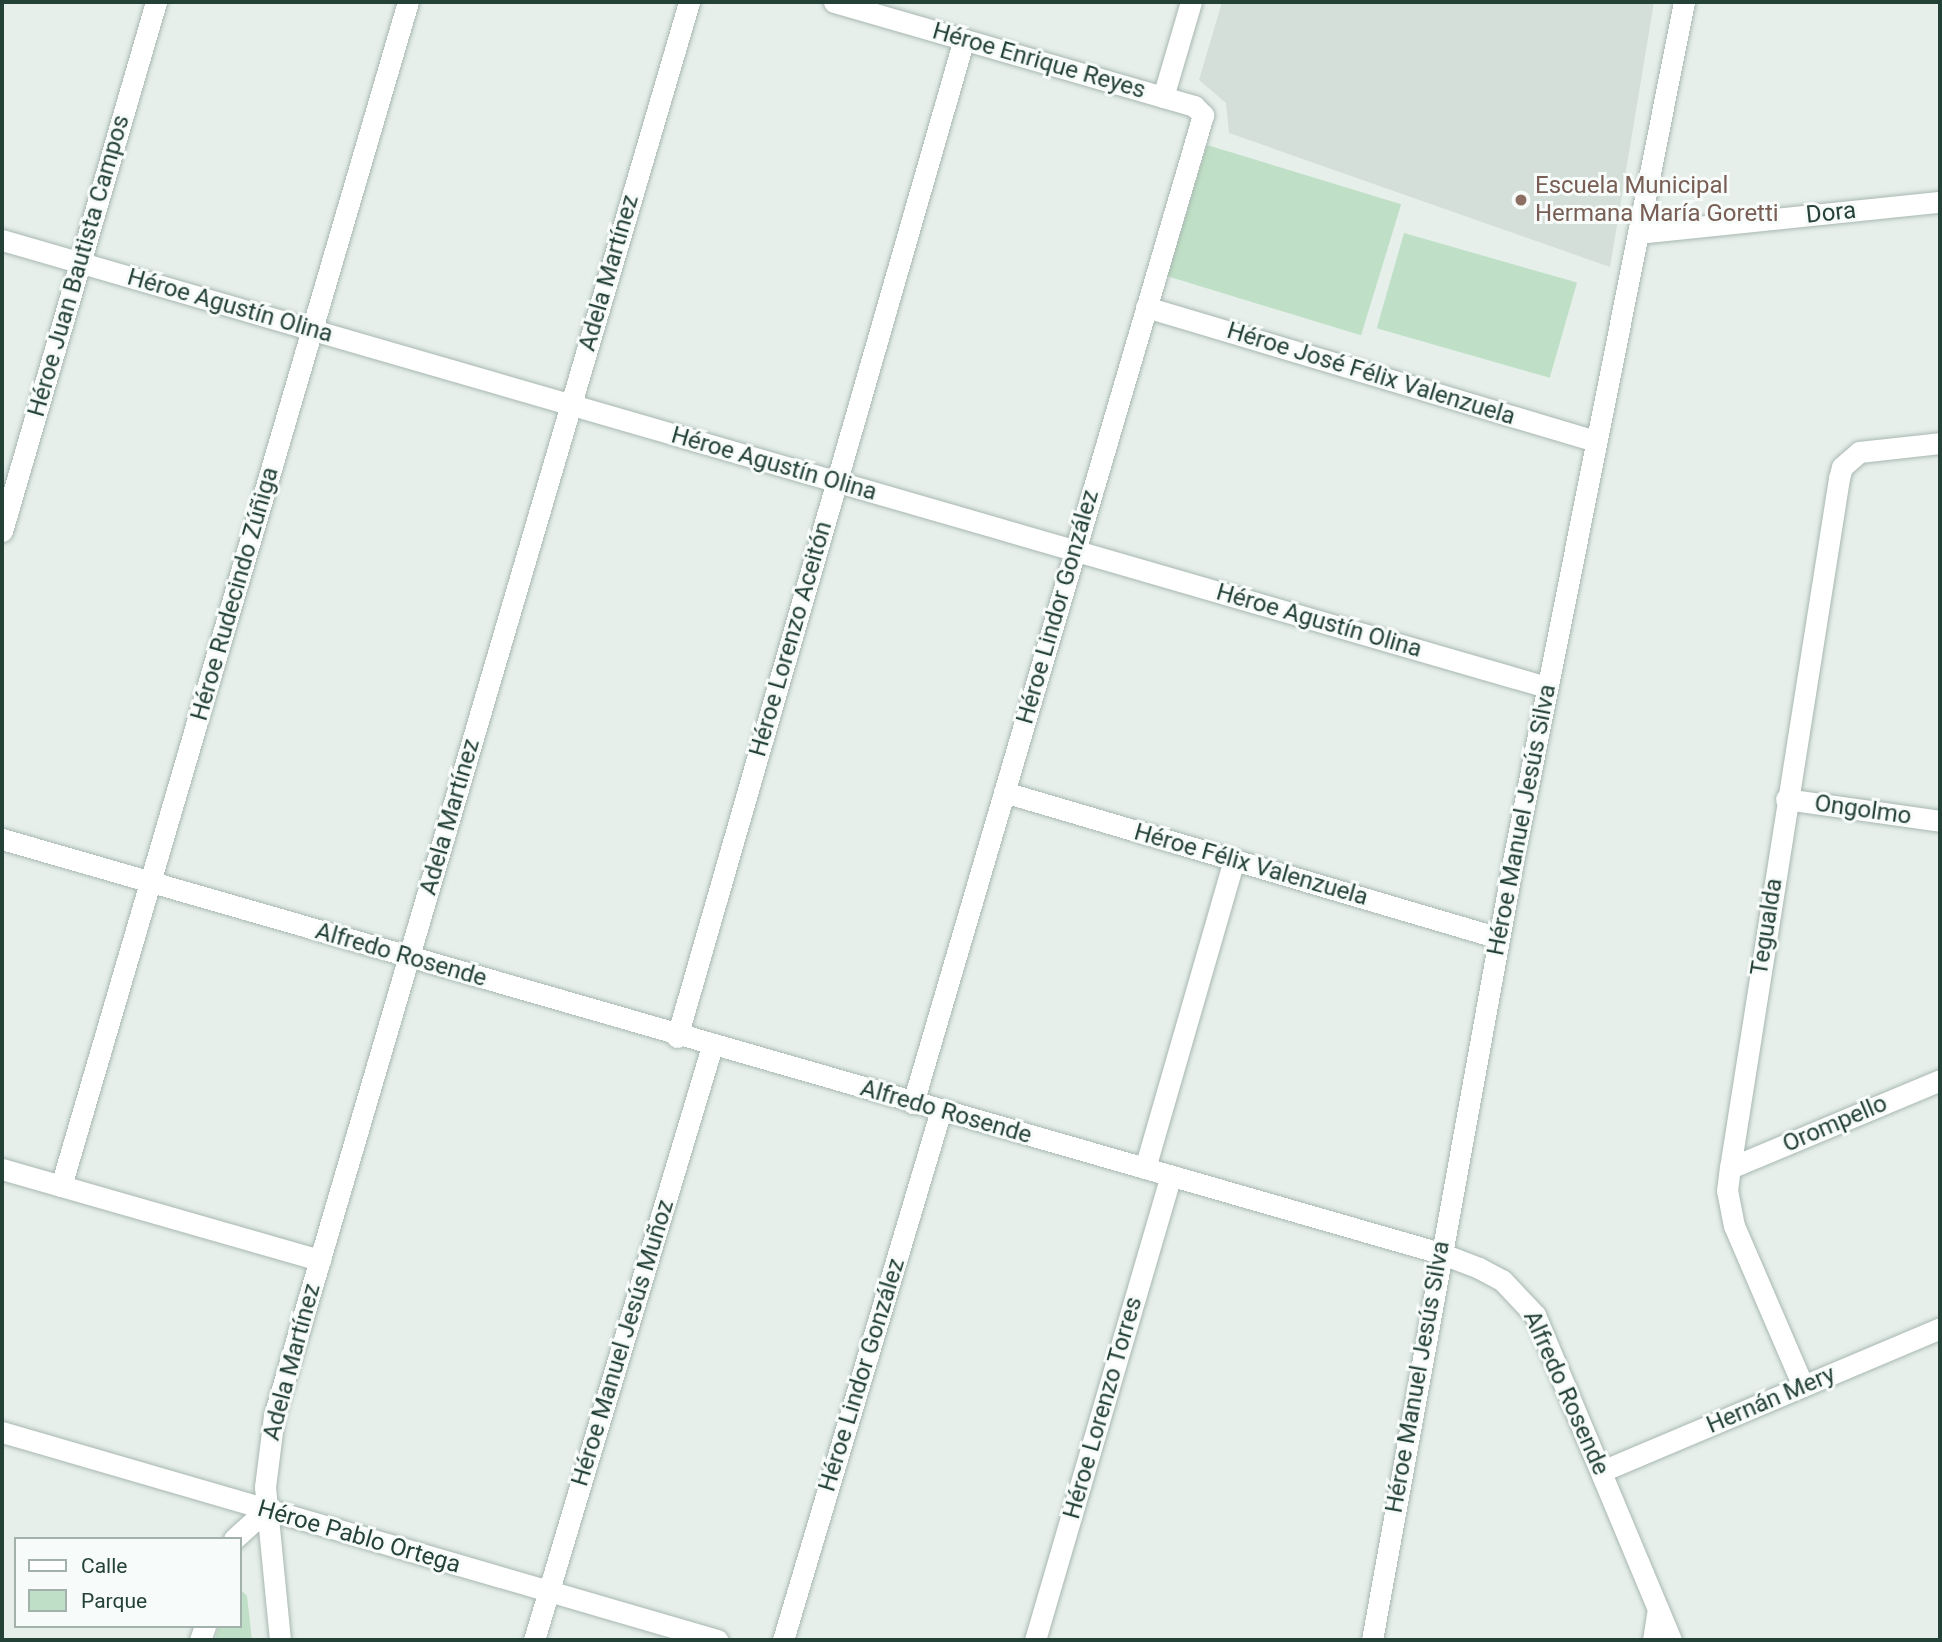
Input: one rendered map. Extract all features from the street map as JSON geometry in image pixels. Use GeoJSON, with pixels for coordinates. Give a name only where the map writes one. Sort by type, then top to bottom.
{"type":"FeatureCollection","features":[{"type":"Feature","properties":{"kind":"street","name":"Héroe Juan Bautista Campos"},"geometry":{"type":"LineString","coordinates":[[2,531],[156,2]]}},
{"type":"Feature","properties":{"kind":"street","name":"Héroe Rudecindo Zúñiga"},"geometry":{"type":"LineString","coordinates":[[61,1186],[408,2]]}},
{"type":"Feature","properties":{"kind":"street","name":"Adela Martínez"},"geometry":{"type":"LineString","coordinates":[[280,1640],[266,1510],[266,1464],[274,1416],[689,2]]}},
{"type":"Feature","properties":{"kind":"street","name":"Héroe Enrique Reyes"},"geometry":{"type":"LineString","coordinates":[[834,2],[1163,97],[1201,111]]}},
{"type":"Feature","properties":{"kind":"street"},"geometry":{"type":"LineString","coordinates":[[1163,97],[1191,2]]}},
{"type":"Feature","properties":{"kind":"street","name":"Héroe Manuel Jesús Silva"},"geometry":{"type":"LineString","coordinates":[[1371,1640],[1499,938],[1684,2]]}},
{"type":"Feature","properties":{"kind":"street","name":"Héroe Lorenzo Aceitón"},"geometry":{"type":"LineString","coordinates":[[677,1037],[964,39]]}},
{"type":"Feature","properties":{"kind":"street","name":"Héroe Lindor González"},"geometry":{"type":"LineString","coordinates":[[913,1103],[1201,111]]}},
{"type":"Feature","properties":{"kind":"street","name":"Dora"},"geometry":{"type":"LineString","coordinates":[[1638,233],[1940,202]]}},
{"type":"Feature","properties":{"kind":"street","name":"Héroe Agustín Olina"},"geometry":{"type":"LineString","coordinates":[[2,240],[1547,687]]}},
{"type":"Feature","properties":{"kind":"street","name":"Héroe José Félix Valenzuela"},"geometry":{"type":"LineString","coordinates":[[1146,307],[1595,442]]}},
{"type":"Feature","properties":{"kind":"street","name":"Tegualda"},"geometry":{"type":"LineString","coordinates":[[1803,1386],[1734,1226],[1727,1191],[1730,1168],[1786,799],[1839,478],[1849,458],[1869,450],[1940,443]]}},
{"type":"Feature","properties":{"kind":"street","name":"Héroe Félix Valenzuela"},"geometry":{"type":"LineString","coordinates":[[1004,792],[1499,938]]}},
{"type":"Feature","properties":{"kind":"street","name":"Ongolmo"},"geometry":{"type":"LineString","coordinates":[[1786,799],[1940,821]]}},
{"type":"Feature","properties":{"kind":"street","name":"Alfredo Rosende"},"geometry":{"type":"LineString","coordinates":[[2,839],[677,1037],[1440,1253],[1502,1280],[1535,1315],[1671,1640]]}},
{"type":"Feature","properties":{"kind":"street"},"geometry":{"type":"LineString","coordinates":[[1145,1168],[1234,860]]}},
{"type":"Feature","properties":{"kind":"street","name":"Héroe Manuel Jesús Muñoz"},"geometry":{"type":"LineString","coordinates":[[534,1640],[712,1046]]}},
{"type":"Feature","properties":{"kind":"street","name":"Orompello"},"geometry":{"type":"LineString","coordinates":[[1730,1168],[1940,1080]]}},
{"type":"Feature","properties":{"kind":"street","name":"Héroe Lindor González"},"geometry":{"type":"LineString","coordinates":[[783,1640],[941,1110]]}},
{"type":"Feature","properties":{"kind":"street"},"geometry":{"type":"LineString","coordinates":[[2,1169],[320,1260]]}},
{"type":"Feature","properties":{"kind":"street","name":"Héroe Lorenzo Torres"},"geometry":{"type":"LineString","coordinates":[[1035,1640],[1171,1176]]}},
{"type":"Feature","properties":{"kind":"street","name":"Hernán Mery"},"geometry":{"type":"LineString","coordinates":[[1602,1471],[1940,1328]]}},
{"type":"Feature","properties":{"kind":"street","name":"Héroe Pablo Ortega"},"geometry":{"type":"LineString","coordinates":[[2,1432],[717,1640]]}},
{"type":"Feature","properties":{"kind":"street"},"geometry":{"type":"LineString","coordinates":[[236,1537],[266,1510]]}},
{"type":"Feature","properties":{"kind":"street"},"geometry":{"type":"LineString","coordinates":[[1653,1640],[1658,1609]]}},
{"type":"Feature","properties":{"kind":"shaded area","name":"Escuela Municipal Hermana María Goretti"},"geometry":{"type":"Polygon","coordinates":[[[1222,2],[1654,2],[1610,267],[1229,133],[1226,103],[1199,80],[1222,2]]]}},
{"type":"Feature","properties":{"kind":"green space"},"geometry":{"type":"Polygon","coordinates":[[[1207,145],[1401,204],[1361,335],[1167,276],[1207,145]]]}},
{"type":"Feature","properties":{"kind":"green space"},"geometry":{"type":"Polygon","coordinates":[[[1404,233],[1577,283],[1550,378],[1377,328],[1404,233]]]}},
{"type":"Feature","properties":{"kind":"green space"},"geometry":{"type":"Polygon","coordinates":[[[242,1591],[247,1596],[252,1640],[215,1640],[218,1628],[242,1628],[242,1591]]]}},
{"type":"Feature","properties":{"kind":"place","name":"Escuela Municipal Hermana María Goretti"},"geometry":{"type":"Point","coordinates":[1521,200]}}]}
